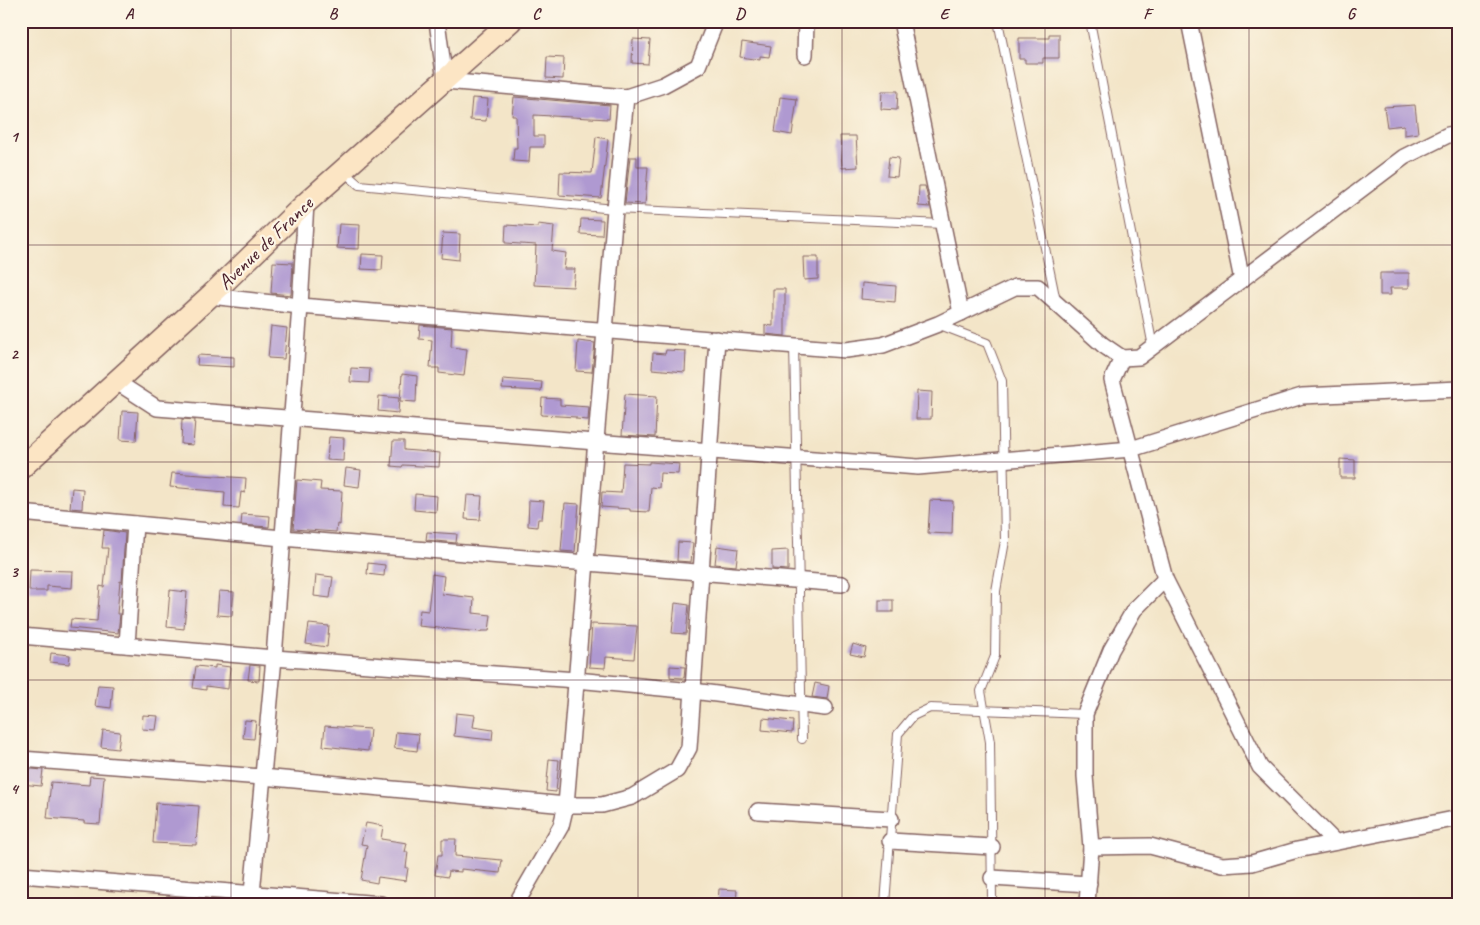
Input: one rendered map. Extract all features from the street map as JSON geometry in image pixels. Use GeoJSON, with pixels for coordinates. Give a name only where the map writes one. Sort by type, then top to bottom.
{"type":"FeatureCollection","features":[{"type":"Feature","properties":{"kind":"main road","name":"Avenue de France"},"geometry":{"type":"LineString","coordinates":[[21,468],[210,296],[306,203],[511,21]]}},
{"type":"Feature","properties":{"kind":"street"},"geometry":{"type":"LineString","coordinates":[[437,21],[445,81],[626,97],[663,85],[698,66],[716,21]]}},
{"type":"Feature","properties":{"kind":"street"},"geometry":{"type":"LineString","coordinates":[[805,55],[806,21]]}},
{"type":"Feature","properties":{"kind":"street"},"geometry":{"type":"LineString","coordinates":[[901,21],[961,313]]}},
{"type":"Feature","properties":{"kind":"street"},"geometry":{"type":"LineString","coordinates":[[1189,21],[1242,280]]}},
{"type":"Feature","properties":{"kind":"street"},"geometry":{"type":"LineString","coordinates":[[516,904],[561,826],[566,804],[615,208],[626,97]]}},
{"type":"Feature","properties":{"kind":"street"},"geometry":{"type":"LineString","coordinates":[[210,296],[300,306],[846,350],[883,345],[938,324],[1015,287],[1038,287],[1103,345],[1122,358],[1140,357],[1404,157],[1448,135],[1459,133]]}},
{"type":"Feature","properties":{"kind":"street"},"geometry":{"type":"LineString","coordinates":[[251,898],[274,658],[306,203]]}},
{"type":"Feature","properties":{"kind":"street"},"geometry":{"type":"LineString","coordinates":[[21,759],[262,777],[566,804],[602,805],[632,797],[678,770],[689,748],[717,339]]}},
{"type":"Feature","properties":{"kind":"street"},"geometry":{"type":"LineString","coordinates":[[1122,358],[1112,380],[1165,579],[1260,767],[1335,842]]}},
{"type":"Feature","properties":{"kind":"street"},"geometry":{"type":"LineString","coordinates":[[123,386],[157,408],[918,467],[1130,450],[1302,396],[1459,389]]}},
{"type":"Feature","properties":{"kind":"street"},"geometry":{"type":"LineString","coordinates":[[21,513],[282,538],[842,584]]}},
{"type":"Feature","properties":{"kind":"street"},"geometry":{"type":"LineString","coordinates":[[127,645],[135,524]]}},
{"type":"Feature","properties":{"kind":"street"},"geometry":{"type":"LineString","coordinates":[[1088,904],[1091,847],[1085,768],[1085,714],[1116,642],[1134,610],[1165,579]]}},
{"type":"Feature","properties":{"kind":"street"},"geometry":{"type":"LineString","coordinates":[[21,636],[274,658],[576,680],[693,691],[826,708]]}},
{"type":"Feature","properties":{"kind":"street"},"geometry":{"type":"LineString","coordinates":[[758,811],[892,820]]}},
{"type":"Feature","properties":{"kind":"street"},"geometry":{"type":"LineString","coordinates":[[1091,847],[1150,846],[1222,865],[1252,863],[1297,850],[1459,818]]}},
{"type":"Feature","properties":{"kind":"street"},"geometry":{"type":"LineString","coordinates":[[890,841],[992,847]]}},
{"type":"Feature","properties":{"kind":"street"},"geometry":{"type":"LineString","coordinates":[[21,875],[251,898],[381,904]]}},
{"type":"Feature","properties":{"kind":"street"},"geometry":{"type":"LineString","coordinates":[[992,878],[1089,884]]}},
{"type":"Feature","properties":{"kind":"lane"},"geometry":{"type":"LineString","coordinates":[[998,21],[1056,303]]}},
{"type":"Feature","properties":{"kind":"lane"},"geometry":{"type":"LineString","coordinates":[[1090,21],[1153,347]]}},
{"type":"Feature","properties":{"kind":"lane"},"geometry":{"type":"LineString","coordinates":[[343,170],[359,185],[615,208],[943,224]]}},
{"type":"Feature","properties":{"kind":"lane"},"geometry":{"type":"LineString","coordinates":[[938,324],[987,343],[1002,381],[1005,541],[996,591],[995,656],[980,690],[990,742],[992,899]]}},
{"type":"Feature","properties":{"kind":"lane"},"geometry":{"type":"LineString","coordinates":[[794,345],[802,739]]}},
{"type":"Feature","properties":{"kind":"lane"},"geometry":{"type":"LineString","coordinates":[[885,904],[898,734],[913,716],[930,708],[1085,714]]}},
{"type":"Feature","properties":{"kind":"building"},"geometry":{"type":"Polygon","coordinates":[[[1049,34],[1059,34],[1059,58],[1043,58],[1043,63],[1025,63],[1025,59],[1019,59],[1019,38],[1049,38],[1049,34]]]}},
{"type":"Feature","properties":{"kind":"building"},"geometry":{"type":"Polygon","coordinates":[[[633,39],[650,40],[648,64],[632,63],[633,39]]]}},
{"type":"Feature","properties":{"kind":"building"},"geometry":{"type":"Polygon","coordinates":[[[742,42],[771,46],[769,57],[760,56],[760,60],[740,57],[742,42]]]}},
{"type":"Feature","properties":{"kind":"building"},"geometry":{"type":"Polygon","coordinates":[[[547,57],[564,58],[563,79],[546,78],[547,57]]]}},
{"type":"Feature","properties":{"kind":"building"},"geometry":{"type":"Polygon","coordinates":[[[882,91],[898,91],[897,110],[881,109],[882,91]]]}},
{"type":"Feature","properties":{"kind":"building"},"geometry":{"type":"Polygon","coordinates":[[[514,97],[610,105],[609,119],[534,115],[534,136],[544,136],[544,147],[530,147],[529,162],[513,161],[514,148],[517,148],[516,116],[512,116],[514,97]]]}},
{"type":"Feature","properties":{"kind":"building"},"geometry":{"type":"Polygon","coordinates":[[[780,97],[797,99],[792,135],[775,132],[780,97]]]}},
{"type":"Feature","properties":{"kind":"building"},"geometry":{"type":"Polygon","coordinates":[[[472,98],[488,99],[486,121],[470,120],[472,98]]]}},
{"type":"Feature","properties":{"kind":"building"},"geometry":{"type":"Polygon","coordinates":[[[1415,105],[1418,133],[1404,135],[1404,125],[1387,127],[1384,107],[1415,105]]]}},
{"type":"Feature","properties":{"kind":"building"},"geometry":{"type":"Polygon","coordinates":[[[840,136],[856,136],[858,167],[842,168],[840,136]]]}},
{"type":"Feature","properties":{"kind":"building"},"geometry":{"type":"Polygon","coordinates":[[[596,137],[608,139],[601,198],[559,195],[560,172],[592,173],[596,137]]]}},
{"type":"Feature","properties":{"kind":"building"},"geometry":{"type":"Polygon","coordinates":[[[630,157],[637,157],[637,167],[648,167],[645,204],[625,203],[630,157]]]}},
{"type":"Feature","properties":{"kind":"building"},"geometry":{"type":"Polygon","coordinates":[[[889,157],[899,158],[897,177],[887,176],[889,157]]]}},
{"type":"Feature","properties":{"kind":"building"},"geometry":{"type":"Polygon","coordinates":[[[919,186],[925,186],[930,207],[918,206],[919,186]]]}},
{"type":"Feature","properties":{"kind":"building"},"geometry":{"type":"Polygon","coordinates":[[[581,219],[603,220],[602,235],[580,234],[581,219]]]}},
{"type":"Feature","properties":{"kind":"building"},"geometry":{"type":"Polygon","coordinates":[[[339,224],[360,225],[359,249],[337,248],[339,224]]]}},
{"type":"Feature","properties":{"kind":"building"},"geometry":{"type":"Polygon","coordinates":[[[538,224],[554,226],[552,251],[566,253],[564,269],[575,269],[573,287],[534,285],[536,245],[505,243],[506,225],[538,227],[538,224]]]}},
{"type":"Feature","properties":{"kind":"building"},"geometry":{"type":"Polygon","coordinates":[[[443,233],[460,234],[459,260],[441,258],[443,233]]]}},
{"type":"Feature","properties":{"kind":"building"},"geometry":{"type":"Polygon","coordinates":[[[362,254],[383,255],[382,270],[361,269],[362,254]]]}},
{"type":"Feature","properties":{"kind":"building"},"geometry":{"type":"Polygon","coordinates":[[[803,257],[818,257],[818,279],[804,280],[803,257]]]}},
{"type":"Feature","properties":{"kind":"building"},"geometry":{"type":"Polygon","coordinates":[[[273,262],[293,263],[291,295],[271,293],[273,262]]]}},
{"type":"Feature","properties":{"kind":"building"},"geometry":{"type":"Polygon","coordinates":[[[1380,273],[1409,273],[1409,288],[1390,288],[1391,295],[1380,295],[1380,273]]]}},
{"type":"Feature","properties":{"kind":"building"},"geometry":{"type":"Polygon","coordinates":[[[862,283],[896,286],[895,302],[861,299],[862,283]]]}},
{"type":"Feature","properties":{"kind":"building"},"geometry":{"type":"Polygon","coordinates":[[[773,289],[785,289],[785,336],[765,334],[765,325],[773,326],[773,289]]]}},
{"type":"Feature","properties":{"kind":"building"},"geometry":{"type":"Polygon","coordinates":[[[420,325],[452,328],[451,347],[467,349],[464,376],[439,373],[439,368],[430,368],[432,340],[419,339],[420,325]]]}},
{"type":"Feature","properties":{"kind":"building"},"geometry":{"type":"Polygon","coordinates":[[[271,326],[287,328],[284,359],[268,358],[271,326]]]}},
{"type":"Feature","properties":{"kind":"building"},"geometry":{"type":"Polygon","coordinates":[[[578,341],[595,343],[592,372],[576,371],[578,341]]]}},
{"type":"Feature","properties":{"kind":"building"},"geometry":{"type":"Polygon","coordinates":[[[666,350],[686,351],[685,372],[652,369],[653,353],[665,354],[666,350]]]}},
{"type":"Feature","properties":{"kind":"building"},"geometry":{"type":"Polygon","coordinates":[[[198,355],[234,357],[234,367],[197,365],[198,355]]]}},
{"type":"Feature","properties":{"kind":"building"},"geometry":{"type":"Polygon","coordinates":[[[351,368],[370,369],[369,383],[350,382],[351,368]]]}},
{"type":"Feature","properties":{"kind":"building"},"geometry":{"type":"Polygon","coordinates":[[[402,374],[417,376],[416,402],[400,401],[402,374]]]}},
{"type":"Feature","properties":{"kind":"building"},"geometry":{"type":"Polygon","coordinates":[[[503,379],[542,382],[541,391],[502,389],[503,379]]]}},
{"type":"Feature","properties":{"kind":"building"},"geometry":{"type":"Polygon","coordinates":[[[917,391],[932,392],[931,419],[916,419],[917,391]]]}},
{"type":"Feature","properties":{"kind":"building"},"geometry":{"type":"Polygon","coordinates":[[[625,394],[657,396],[655,437],[622,435],[625,394]]]}},
{"type":"Feature","properties":{"kind":"building"},"geometry":{"type":"Polygon","coordinates":[[[379,396],[399,398],[398,413],[378,411],[379,396]]]}},
{"type":"Feature","properties":{"kind":"building"},"geometry":{"type":"Polygon","coordinates":[[[542,398],[560,399],[560,405],[589,407],[588,420],[576,419],[576,417],[541,415],[542,398]]]}},
{"type":"Feature","properties":{"kind":"building"},"geometry":{"type":"Polygon","coordinates":[[[122,411],[138,412],[136,441],[120,440],[122,411]]]}},
{"type":"Feature","properties":{"kind":"building"},"geometry":{"type":"Polygon","coordinates":[[[182,419],[195,420],[193,445],[181,444],[182,419]]]}},
{"type":"Feature","properties":{"kind":"building"},"geometry":{"type":"Polygon","coordinates":[[[329,437],[344,438],[343,461],[327,460],[329,437]]]}},
{"type":"Feature","properties":{"kind":"building"},"geometry":{"type":"Polygon","coordinates":[[[393,441],[404,441],[404,450],[440,453],[439,467],[391,466],[393,441]]]}},
{"type":"Feature","properties":{"kind":"building"},"geometry":{"type":"Polygon","coordinates":[[[1340,459],[1355,460],[1355,478],[1340,478],[1340,459]]]}},
{"type":"Feature","properties":{"kind":"building"},"geometry":{"type":"Polygon","coordinates":[[[649,462],[679,464],[678,474],[660,473],[659,488],[651,487],[649,512],[601,507],[602,492],[621,493],[623,463],[649,464],[649,462]]]}},
{"type":"Feature","properties":{"kind":"building"},"geometry":{"type":"Polygon","coordinates":[[[346,468],[361,470],[359,487],[344,485],[346,468]]]}},
{"type":"Feature","properties":{"kind":"building"},"geometry":{"type":"Polygon","coordinates":[[[172,473],[246,478],[245,493],[241,492],[239,508],[224,507],[225,492],[170,487],[172,473]]]}},
{"type":"Feature","properties":{"kind":"building"},"geometry":{"type":"Polygon","coordinates":[[[297,480],[321,482],[320,490],[342,491],[340,525],[337,524],[336,532],[293,529],[297,480]]]}},
{"type":"Feature","properties":{"kind":"building"},"geometry":{"type":"Polygon","coordinates":[[[72,488],[83,489],[82,509],[70,508],[72,488]]]}},
{"type":"Feature","properties":{"kind":"building"},"geometry":{"type":"Polygon","coordinates":[[[415,494],[437,496],[436,512],[414,510],[415,494]]]}},
{"type":"Feature","properties":{"kind":"building"},"geometry":{"type":"Polygon","coordinates":[[[467,495],[482,496],[480,520],[465,519],[467,495]]]}},
{"type":"Feature","properties":{"kind":"building"},"geometry":{"type":"Polygon","coordinates":[[[529,500],[544,501],[542,519],[538,519],[537,527],[528,526],[529,500]]]}},
{"type":"Feature","properties":{"kind":"building"},"geometry":{"type":"Polygon","coordinates":[[[930,500],[953,501],[952,534],[928,533],[930,500]]]}},
{"type":"Feature","properties":{"kind":"building"},"geometry":{"type":"Polygon","coordinates":[[[565,503],[579,504],[575,552],[561,551],[565,503]]]}},
{"type":"Feature","properties":{"kind":"building"},"geometry":{"type":"Polygon","coordinates":[[[242,514],[270,516],[269,527],[241,525],[242,514]]]}},
{"type":"Feature","properties":{"kind":"building"},"geometry":{"type":"Polygon","coordinates":[[[104,530],[125,533],[122,582],[120,581],[117,614],[120,614],[118,633],[70,628],[71,619],[97,621],[100,586],[104,587],[108,548],[102,548],[104,530]]]}},
{"type":"Feature","properties":{"kind":"building"},"geometry":{"type":"Polygon","coordinates":[[[427,532],[457,534],[456,543],[426,540],[427,532]]]}},
{"type":"Feature","properties":{"kind":"building"},"geometry":{"type":"Polygon","coordinates":[[[678,542],[693,543],[691,562],[677,561],[678,542]]]}},
{"type":"Feature","properties":{"kind":"building"},"geometry":{"type":"Polygon","coordinates":[[[717,546],[738,549],[736,566],[715,564],[717,546]]]}},
{"type":"Feature","properties":{"kind":"building"},"geometry":{"type":"Polygon","coordinates":[[[788,550],[788,570],[772,569],[772,551],[788,550]]]}},
{"type":"Feature","properties":{"kind":"building"},"geometry":{"type":"Polygon","coordinates":[[[368,563],[385,565],[384,576],[367,574],[368,563]]]}},
{"type":"Feature","properties":{"kind":"building"},"geometry":{"type":"Polygon","coordinates":[[[30,570],[73,571],[72,588],[47,586],[47,591],[29,591],[30,570]]]}},
{"type":"Feature","properties":{"kind":"building"},"geometry":{"type":"Polygon","coordinates":[[[432,574],[444,576],[442,594],[474,598],[473,613],[491,615],[489,631],[481,632],[418,626],[420,610],[428,611],[432,574]]]}},
{"type":"Feature","properties":{"kind":"building"},"geometry":{"type":"Polygon","coordinates":[[[316,575],[333,577],[330,598],[314,596],[316,575]]]}},
{"type":"Feature","properties":{"kind":"building"},"geometry":{"type":"Polygon","coordinates":[[[170,590],[187,592],[184,629],[167,627],[170,590]]]}},
{"type":"Feature","properties":{"kind":"building"},"geometry":{"type":"Polygon","coordinates":[[[219,591],[234,592],[232,616],[217,615],[219,591]]]}},
{"type":"Feature","properties":{"kind":"building"},"geometry":{"type":"Polygon","coordinates":[[[879,600],[893,600],[893,612],[879,612],[879,600]]]}},
{"type":"Feature","properties":{"kind":"building"},"geometry":{"type":"Polygon","coordinates":[[[675,603],[689,605],[686,634],[672,633],[675,603]]]}},
{"type":"Feature","properties":{"kind":"building"},"geometry":{"type":"Polygon","coordinates":[[[309,624],[329,626],[327,647],[306,644],[309,624]]]}},
{"type":"Feature","properties":{"kind":"building"},"geometry":{"type":"Polygon","coordinates":[[[592,624],[637,626],[634,659],[606,657],[605,668],[589,667],[592,624]]]}},
{"type":"Feature","properties":{"kind":"building"},"geometry":{"type":"Polygon","coordinates":[[[853,644],[866,648],[864,657],[850,654],[853,644]]]}},
{"type":"Feature","properties":{"kind":"building"},"geometry":{"type":"Polygon","coordinates":[[[51,653],[70,655],[69,664],[50,662],[51,653]]]}},
{"type":"Feature","properties":{"kind":"building"},"geometry":{"type":"Polygon","coordinates":[[[215,665],[230,667],[228,689],[206,686],[206,690],[193,688],[196,666],[215,668],[215,665]]]}},
{"type":"Feature","properties":{"kind":"building"},"geometry":{"type":"Polygon","coordinates":[[[250,665],[260,666],[259,681],[248,680],[250,665]]]}},
{"type":"Feature","properties":{"kind":"building"},"geometry":{"type":"Polygon","coordinates":[[[670,666],[685,667],[684,678],[670,677],[670,666]]]}},
{"type":"Feature","properties":{"kind":"building"},"geometry":{"type":"Polygon","coordinates":[[[815,683],[829,686],[827,699],[812,697],[815,683]]]}},
{"type":"Feature","properties":{"kind":"building"},"geometry":{"type":"Polygon","coordinates":[[[98,685],[113,686],[111,708],[95,706],[98,685]]]}},
{"type":"Feature","properties":{"kind":"building"},"geometry":{"type":"Polygon","coordinates":[[[456,713],[475,715],[473,727],[493,730],[492,740],[454,736],[456,713]]]}},
{"type":"Feature","properties":{"kind":"building"},"geometry":{"type":"Polygon","coordinates":[[[143,715],[158,716],[156,730],[142,729],[143,715]]]}},
{"type":"Feature","properties":{"kind":"building"},"geometry":{"type":"Polygon","coordinates":[[[763,718],[793,721],[792,733],[762,730],[763,718]]]}},
{"type":"Feature","properties":{"kind":"building"},"geometry":{"type":"Polygon","coordinates":[[[245,720],[256,721],[254,739],[243,738],[245,720]]]}},
{"type":"Feature","properties":{"kind":"building"},"geometry":{"type":"Polygon","coordinates":[[[325,726],[370,729],[368,751],[323,746],[325,726]]]}},
{"type":"Feature","properties":{"kind":"building"},"geometry":{"type":"Polygon","coordinates":[[[103,730],[120,732],[118,749],[101,747],[103,730]]]}},
{"type":"Feature","properties":{"kind":"building"},"geometry":{"type":"Polygon","coordinates":[[[396,732],[419,734],[417,751],[394,748],[396,732]]]}},
{"type":"Feature","properties":{"kind":"building"},"geometry":{"type":"Polygon","coordinates":[[[549,759],[559,760],[556,792],[546,791],[549,759]]]}},
{"type":"Feature","properties":{"kind":"building"},"geometry":{"type":"Polygon","coordinates":[[[21,768],[43,770],[41,786],[21,784],[21,768]]]}},
{"type":"Feature","properties":{"kind":"building"},"geometry":{"type":"Polygon","coordinates":[[[90,776],[104,777],[100,824],[47,818],[51,782],[89,785],[90,776]]]}},
{"type":"Feature","properties":{"kind":"building"},"geometry":{"type":"Polygon","coordinates":[[[156,803],[199,806],[196,845],[153,843],[156,803]]]}},
{"type":"Feature","properties":{"kind":"building"},"geometry":{"type":"Polygon","coordinates":[[[366,823],[383,826],[381,839],[407,843],[405,852],[408,852],[406,881],[378,877],[377,883],[361,880],[367,845],[361,844],[366,823]]]}},
{"type":"Feature","properties":{"kind":"building"},"geometry":{"type":"Polygon","coordinates":[[[442,839],[456,839],[455,856],[502,860],[500,873],[461,869],[461,872],[449,871],[448,877],[435,875],[438,855],[442,855],[442,839]]]}},
{"type":"Feature","properties":{"kind":"building"},"geometry":{"type":"Polygon","coordinates":[[[719,889],[737,890],[736,904],[718,904],[719,889]]]}}]}
